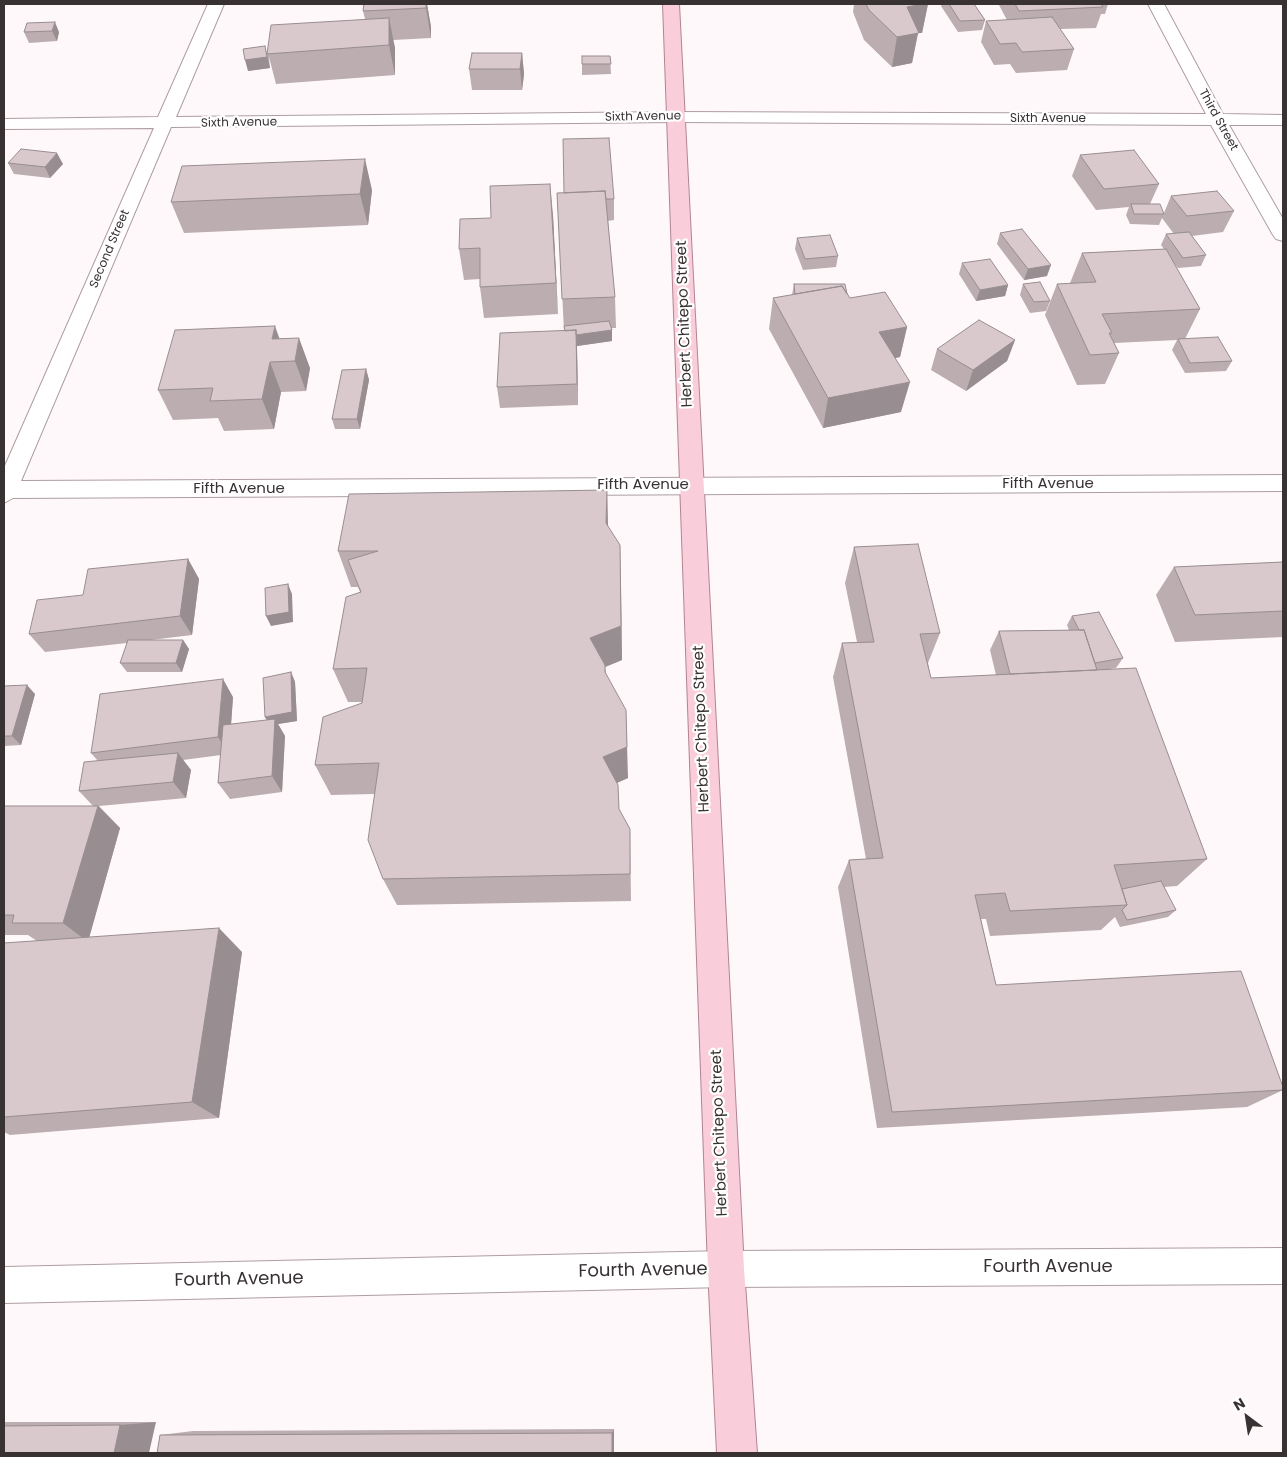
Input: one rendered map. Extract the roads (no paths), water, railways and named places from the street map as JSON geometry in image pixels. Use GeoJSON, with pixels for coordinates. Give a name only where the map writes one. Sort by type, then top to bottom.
{"type":"FeatureCollection","features":[{"type":"Feature","properties":{"kind":"main road","name":"Herbert Chitepo Street"},"geometry":{"type":"LineString","coordinates":[[672,4],[726,1269],[737,1453]]}},
{"type":"Feature","properties":{"kind":"street","name":"Second Street"},"geometry":{"type":"LineString","coordinates":[[4,492],[216,4]]}},
{"type":"Feature","properties":{"kind":"street","name":"Third Street"},"geometry":{"type":"LineString","coordinates":[[1156,4],[1218,121],[1283,235]]}},
{"type":"Feature","properties":{"kind":"street","name":"Sixth Avenue"},"geometry":{"type":"LineString","coordinates":[[4,124],[164,124],[676,117],[1283,120]]}},
{"type":"Feature","properties":{"kind":"street","name":"Fifth Avenue"},"geometry":{"type":"LineString","coordinates":[[4,492],[692,485],[1283,483]]}},
{"type":"Feature","properties":{"kind":"street","name":"Fourth Avenue"},"geometry":{"type":"LineString","coordinates":[[4,1285],[726,1269],[1283,1266]]}}]}
